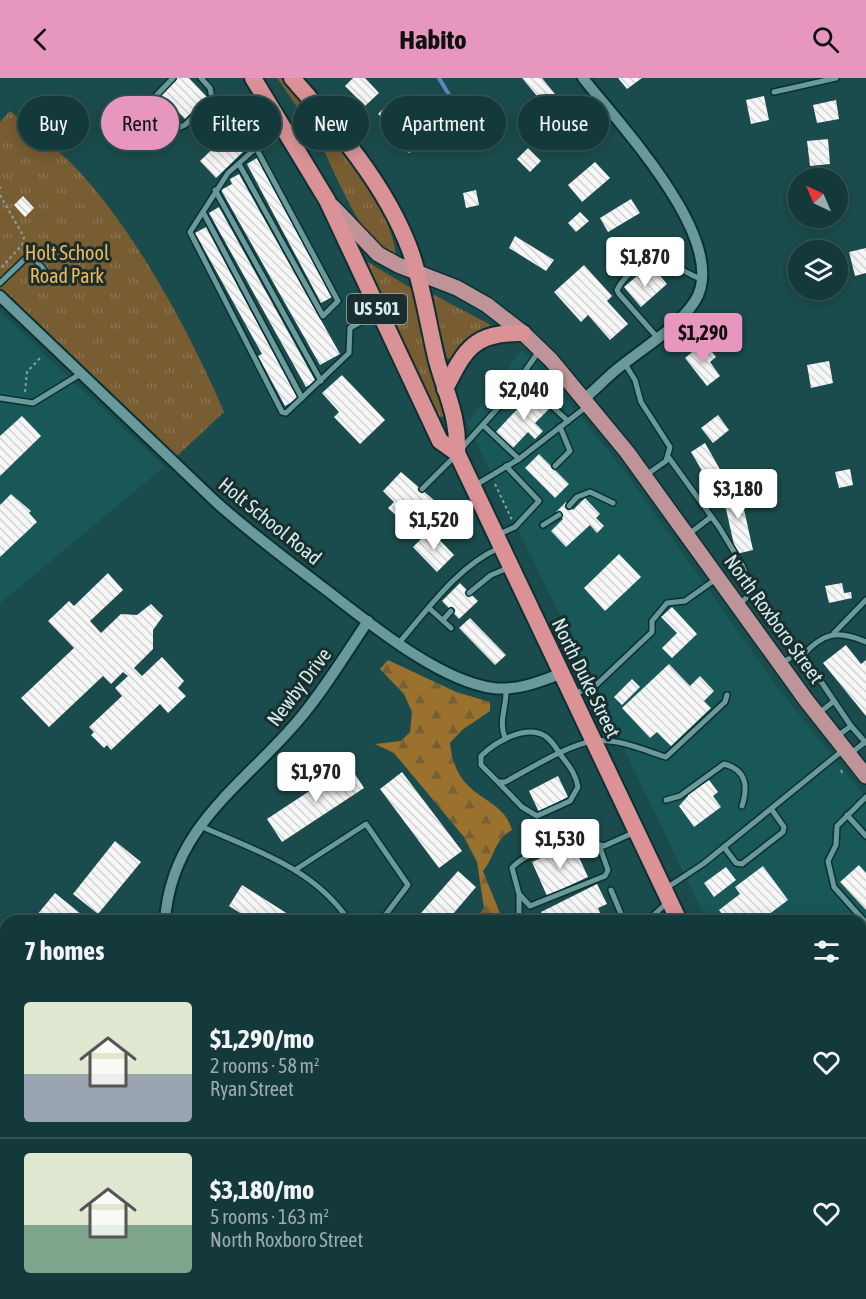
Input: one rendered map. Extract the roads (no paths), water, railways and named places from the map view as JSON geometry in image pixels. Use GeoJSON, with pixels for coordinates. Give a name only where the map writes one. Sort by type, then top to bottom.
{"type":"FeatureCollection","features":[{"type":"Feature","properties":{"kind":"highway","name":"North Roxboro Street"},"geometry":{"type":"LineString","coordinates":[[253,78],[327,201]]}},
{"type":"Feature","properties":{"kind":"highway","name":"US 501"},"geometry":{"type":"LineString","coordinates":[[292,78],[364,168],[400,229],[415,271]]}},
{"type":"Feature","properties":{"kind":"highway","name":"North Duke Street"},"geometry":{"type":"LineString","coordinates":[[327,201],[440,441],[457,453]]}},
{"type":"Feature","properties":{"kind":"highway","name":"North Duke Street"},"geometry":{"type":"LineString","coordinates":[[415,271],[445,390],[458,430],[457,453],[676,915]]}},
{"type":"Feature","properties":{"kind":"highway"},"geometry":{"type":"LineString","coordinates":[[445,390],[459,361],[474,344],[494,334],[523,333]]}},
{"type":"Feature","properties":{"kind":"main road","name":"North Roxboro Street"},"geometry":{"type":"LineString","coordinates":[[327,201],[378,254],[471,296],[523,333],[540,349],[588,401],[842,748],[866,776]]}},
{"type":"Feature","properties":{"kind":"street"},"geometry":{"type":"LineString","coordinates":[[583,78],[666,185],[686,215],[701,253],[702,280],[691,307],[624,363],[588,401]]}},
{"type":"Feature","properties":{"kind":"street","name":"Holt School Road"},"geometry":{"type":"LineString","coordinates":[[0,296],[245,528],[399,643],[457,676],[487,687],[506,688],[533,684],[560,674]]}},
{"type":"Feature","properties":{"kind":"street","name":"Newby Drive"},"geometry":{"type":"LineString","coordinates":[[166,915],[170,893],[181,861],[200,826],[222,797],[298,721],[368,621]]}},
{"type":"Feature","properties":{"kind":"lane"},"geometry":{"type":"LineString","coordinates":[[173,78],[152,99],[150,108],[160,121],[173,129],[186,125],[212,98],[210,88],[201,78]]}},
{"type":"Feature","properties":{"kind":"lane"},"geometry":{"type":"LineString","coordinates":[[774,92],[836,78]]}},
{"type":"Feature","properties":{"kind":"lane"},"geometry":{"type":"LineString","coordinates":[[239,164],[323,316],[338,301],[256,148],[239,164],[216,190],[190,232],[282,412],[286,413],[349,353],[350,328],[378,312]]}},
{"type":"Feature","properties":{"kind":"lane"},"geometry":{"type":"LineString","coordinates":[[216,190],[321,381]]}},
{"type":"Feature","properties":{"kind":"lane"},"geometry":{"type":"LineString","coordinates":[[203,212],[302,398]]}},
{"type":"Feature","properties":{"kind":"lane"},"geometry":{"type":"LineString","coordinates":[[0,283],[25,259],[34,258],[49,276]]}},
{"type":"Feature","properties":{"kind":"lane"},"geometry":{"type":"LineString","coordinates":[[657,337],[619,294],[617,290],[620,284],[637,268],[660,260],[669,262],[702,280]]}},
{"type":"Feature","properties":{"kind":"lane"},"geometry":{"type":"LineString","coordinates":[[422,489],[483,425],[521,378],[540,349]]}},
{"type":"Feature","properties":{"kind":"lane"},"geometry":{"type":"LineString","coordinates":[[624,363],[635,380],[641,402],[670,447],[669,458],[711,517],[742,565],[752,586],[752,593],[738,605]]}},
{"type":"Feature","properties":{"kind":"lane"},"geometry":{"type":"LineString","coordinates":[[0,398],[33,403],[82,373]]}},
{"type":"Feature","properties":{"kind":"lane"},"geometry":{"type":"LineString","coordinates":[[521,378],[568,421]]}},
{"type":"Feature","properties":{"kind":"lane"},"geometry":{"type":"LineString","coordinates":[[472,488],[519,459],[568,421],[588,401]]}},
{"type":"Feature","properties":{"kind":"lane"},"geometry":{"type":"LineString","coordinates":[[483,425],[519,459]]}},
{"type":"Feature","properties":{"kind":"lane"},"geometry":{"type":"LineString","coordinates":[[555,466],[570,451],[560,427]]}},
{"type":"Feature","properties":{"kind":"lane"},"geometry":{"type":"LineString","coordinates":[[645,476],[669,458]]}},
{"type":"Feature","properties":{"kind":"lane"},"geometry":{"type":"LineString","coordinates":[[399,643],[478,557],[515,527],[539,501],[506,466]]}},
{"type":"Feature","properties":{"kind":"lane"},"geometry":{"type":"LineString","coordinates":[[569,506],[577,497],[590,492],[613,503]]}},
{"type":"Feature","properties":{"kind":"lane"},"geometry":{"type":"LineString","coordinates":[[543,525],[560,515]]}},
{"type":"Feature","properties":{"kind":"lane"},"geometry":{"type":"LineString","coordinates":[[688,535],[711,517]]}},
{"type":"Feature","properties":{"kind":"lane"},"geometry":{"type":"LineString","coordinates":[[469,593],[491,575],[510,567]]}},
{"type":"Feature","properties":{"kind":"lane"},"geometry":{"type":"LineString","coordinates":[[570,694],[593,688],[652,632],[652,621],[667,603],[685,601],[718,577]]}},
{"type":"Feature","properties":{"kind":"lane"},"geometry":{"type":"LineString","coordinates":[[803,655],[813,645],[834,633],[866,600]]}},
{"type":"Feature","properties":{"kind":"lane"},"geometry":{"type":"LineString","coordinates":[[429,608],[451,628]]}},
{"type":"Feature","properties":{"kind":"lane"},"geometry":{"type":"LineString","coordinates":[[442,620],[451,611]]}},
{"type":"Feature","properties":{"kind":"lane"},"geometry":{"type":"LineString","coordinates":[[834,633],[850,635],[866,642]]}},
{"type":"Feature","properties":{"kind":"lane"},"geometry":{"type":"LineString","coordinates":[[780,663],[798,654],[803,655]]}},
{"type":"Feature","properties":{"kind":"lane"},"geometry":{"type":"LineString","coordinates":[[803,655],[865,743],[842,748]]}},
{"type":"Feature","properties":{"kind":"lane"},"geometry":{"type":"LineString","coordinates":[[505,738],[500,725],[506,701],[506,688]]}},
{"type":"Feature","properties":{"kind":"lane"},"geometry":{"type":"LineString","coordinates":[[498,782],[505,782],[560,753],[593,741],[618,743],[666,757],[725,702],[727,695]]}},
{"type":"Feature","properties":{"kind":"lane"},"geometry":{"type":"LineString","coordinates":[[817,714],[834,701]]}},
{"type":"Feature","properties":{"kind":"lane"},"geometry":{"type":"LineString","coordinates":[[651,915],[666,895],[772,810],[842,748],[851,726]]}},
{"type":"Feature","properties":{"kind":"lane"},"geometry":{"type":"LineString","coordinates":[[537,732],[546,736],[560,753],[576,776],[578,787],[570,801],[537,816],[530,813],[481,765],[481,756],[505,738],[537,732]]}},
{"type":"Feature","properties":{"kind":"lane"},"geometry":{"type":"LineString","coordinates":[[666,800],[680,796],[724,764],[734,766],[742,775],[747,788],[742,806]]}},
{"type":"Feature","properties":{"kind":"lane"},"geometry":{"type":"LineString","coordinates":[[859,915],[831,882],[829,856],[836,845],[837,826],[866,797]]}},
{"type":"Feature","properties":{"kind":"lane"},"geometry":{"type":"LineString","coordinates":[[724,847],[736,863],[742,864],[783,832],[784,827],[772,810]]}},
{"type":"Feature","properties":{"kind":"lane"},"geometry":{"type":"LineString","coordinates":[[847,815],[866,836]]}},
{"type":"Feature","properties":{"kind":"lane"},"geometry":{"type":"LineString","coordinates":[[295,870],[366,824],[408,885],[386,915]]}},
{"type":"Feature","properties":{"kind":"lane"},"geometry":{"type":"LineString","coordinates":[[200,826],[306,876],[336,902],[345,915]]}},
{"type":"Feature","properties":{"kind":"lane"},"geometry":{"type":"LineString","coordinates":[[519,915],[519,894],[512,868],[515,864],[537,852],[570,840],[599,844],[620,841],[636,831]]}},
{"type":"Feature","properties":{"kind":"lane"},"geometry":{"type":"LineString","coordinates":[[519,894],[530,906],[605,876],[608,870],[599,844]]}},
{"type":"Feature","properties":{"kind":"lane"},"geometry":{"type":"LineString","coordinates":[[611,890],[621,915]]}},
{"type":"Feature","properties":{"kind":"waterway"},"geometry":{"type":"LineString","coordinates":[[439,78],[450,96]]}},
{"type":"Feature","properties":{"kind":"park label","name":"Holt School Road Park"},"geometry":{"type":"Point","coordinates":[67,264]}}]}
